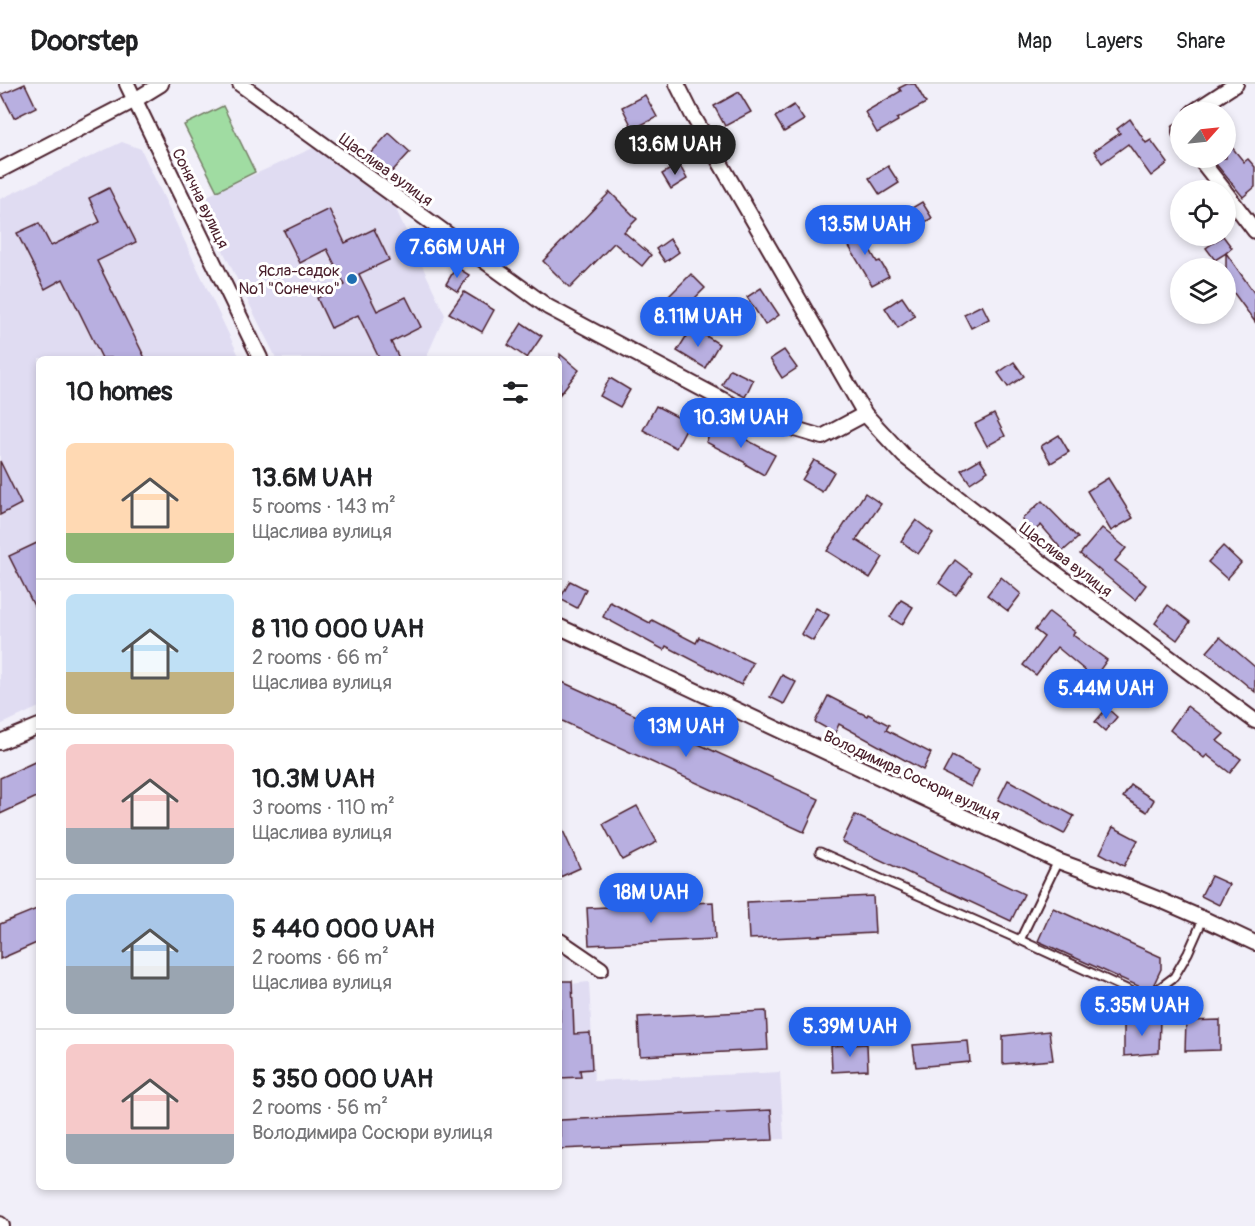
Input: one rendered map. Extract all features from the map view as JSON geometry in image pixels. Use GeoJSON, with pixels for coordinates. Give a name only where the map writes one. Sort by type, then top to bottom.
{"type":"FeatureCollection","features":[{"type":"Feature","properties":{"kind":"street","name":"Сонячна вулиця"},"geometry":{"type":"LineString","coordinates":[[127,84],[259,356]]}},
{"type":"Feature","properties":{"kind":"street"},"geometry":{"type":"LineString","coordinates":[[0,170],[135,100],[161,84]]}},
{"type":"Feature","properties":{"kind":"street","name":"Щаслива вулиця"},"geometry":{"type":"LineString","coordinates":[[240,84],[548,307],[754,417],[822,437],[865,414]]}},
{"type":"Feature","properties":{"kind":"street","name":"Щаслива вулиця"},"geometry":{"type":"LineString","coordinates":[[677,84],[692,114],[865,414],[904,456],[1046,566],[1255,721]]}},
{"type":"Feature","properties":{"kind":"street"},"geometry":{"type":"LineString","coordinates":[[1208,102],[1236,84]]}},
{"type":"Feature","properties":{"kind":"street"},"geometry":{"type":"LineString","coordinates":[[1207,168],[1216,180]]}},
{"type":"Feature","properties":{"kind":"street"},"geometry":{"type":"LineString","coordinates":[[1236,206],[1255,231]]}},
{"type":"Feature","properties":{"kind":"street","name":"Володимира Сосюри вулиця"},"geometry":{"type":"LineString","coordinates":[[562,628],[1058,861],[1128,885],[1255,943]]}},
{"type":"Feature","properties":{"kind":"street"},"geometry":{"type":"LineString","coordinates":[[0,742],[36,727]]}},
{"type":"Feature","properties":{"kind":"street"},"geometry":{"type":"LineString","coordinates":[[562,942],[601,969]]}},
{"type":"Feature","properties":{"kind":"lane"},"geometry":{"type":"LineString","coordinates":[[820,852],[1146,998],[1174,977],[1204,918]]}},
{"type":"Feature","properties":{"kind":"lane"},"geometry":{"type":"LineString","coordinates":[[1020,940],[1058,861]]}},
{"type":"Feature","properties":{"kind":"shaded area"},"geometry":{"type":"Polygon","coordinates":[[[122,142],[141,149],[239,356],[36,356],[36,708],[0,725],[0,199],[122,142]]]}},
{"type":"Feature","properties":{"kind":"shaded area"},"geometry":{"type":"Polygon","coordinates":[[[313,148],[387,190],[445,315],[427,356],[275,356],[198,200],[313,148]]]}},
{"type":"Feature","properties":{"kind":"shaded area"},"geometry":{"type":"Polygon","coordinates":[[[589,982],[594,1081],[780,1072],[784,1139],[562,1149],[562,985],[589,982]]]}},
{"type":"Feature","properties":{"kind":"green space"},"geometry":{"type":"Polygon","coordinates":[[[223,106],[255,172],[217,191],[184,125],[223,106]]]}},
{"type":"Feature","properties":{"kind":"building"},"geometry":{"type":"Polygon","coordinates":[[[25,84],[36,107],[14,118],[2,94],[25,84]]]}},
{"type":"Feature","properties":{"kind":"building"},"geometry":{"type":"Polygon","coordinates":[[[907,84],[915,84],[926,103],[877,133],[865,112],[901,91],[899,88],[907,84]]]}},
{"type":"Feature","properties":{"kind":"building"},"geometry":{"type":"Polygon","coordinates":[[[739,92],[751,112],[725,126],[714,106],[739,92]]]}},
{"type":"Feature","properties":{"kind":"building"},"geometry":{"type":"Polygon","coordinates":[[[645,95],[657,117],[633,129],[622,107],[645,95]]]}},
{"type":"Feature","properties":{"kind":"building"},"geometry":{"type":"Polygon","coordinates":[[[794,105],[804,120],[784,132],[775,117],[794,105]]]}},
{"type":"Feature","properties":{"kind":"building"},"geometry":{"type":"Polygon","coordinates":[[[1130,119],[1146,143],[1151,140],[1168,163],[1151,176],[1128,144],[1102,163],[1094,151],[1120,133],[1117,129],[1130,119]]]}},
{"type":"Feature","properties":{"kind":"building"},"geometry":{"type":"Polygon","coordinates":[[[389,133],[410,152],[386,178],[365,159],[389,133]]]}},
{"type":"Feature","properties":{"kind":"building"},"geometry":{"type":"Polygon","coordinates":[[[1236,152],[1244,162],[1248,159],[1255,167],[1255,187],[1243,197],[1236,188],[1236,180],[1229,180],[1219,168],[1236,168],[1236,152]]]}},
{"type":"Feature","properties":{"kind":"building"},"geometry":{"type":"Polygon","coordinates":[[[679,164],[687,179],[671,189],[662,174],[679,164]]]}},
{"type":"Feature","properties":{"kind":"building"},"geometry":{"type":"Polygon","coordinates":[[[888,166],[899,183],[880,195],[869,178],[888,166]]]}},
{"type":"Feature","properties":{"kind":"building"},"geometry":{"type":"Polygon","coordinates":[[[109,188],[136,242],[97,261],[144,356],[101,356],[63,279],[45,289],[17,233],[39,223],[51,246],[100,222],[89,198],[109,188]]]}},
{"type":"Feature","properties":{"kind":"building"},"geometry":{"type":"Polygon","coordinates":[[[610,192],[637,219],[624,232],[651,255],[642,266],[614,243],[570,288],[543,261],[610,192]]]}},
{"type":"Feature","properties":{"kind":"building"},"geometry":{"type":"Polygon","coordinates":[[[922,202],[932,218],[905,234],[895,218],[922,202]]]}},
{"type":"Feature","properties":{"kind":"building","name":"Ясла-садок №1 \"Сонечко\""},"geometry":{"type":"Polygon","coordinates":[[[329,209],[345,243],[374,229],[389,260],[359,274],[377,311],[406,297],[421,327],[391,342],[398,356],[378,356],[358,315],[331,328],[317,298],[345,285],[327,249],[300,263],[284,231],[329,209]]]}},
{"type":"Feature","properties":{"kind":"building"},"geometry":{"type":"Polygon","coordinates":[[[856,225],[877,262],[880,261],[889,276],[872,285],[841,233],[856,225]]]}},
{"type":"Feature","properties":{"kind":"building"},"geometry":{"type":"Polygon","coordinates":[[[670,239],[679,252],[665,262],[656,249],[670,239]]]}},
{"type":"Feature","properties":{"kind":"building"},"geometry":{"type":"Polygon","coordinates":[[[1230,246],[1232,248],[1218,258],[1214,258],[1206,248],[1230,246]]]}},
{"type":"Feature","properties":{"kind":"building"},"geometry":{"type":"Polygon","coordinates":[[[456,267],[469,275],[458,292],[446,284],[456,267]]]}},
{"type":"Feature","properties":{"kind":"building"},"geometry":{"type":"Polygon","coordinates":[[[1236,267],[1255,294],[1255,322],[1236,296],[1236,267]]]}},
{"type":"Feature","properties":{"kind":"building"},"geometry":{"type":"Polygon","coordinates":[[[691,274],[705,288],[683,310],[669,296],[691,274]]]}},
{"type":"Feature","properties":{"kind":"building"},"geometry":{"type":"Polygon","coordinates":[[[761,288],[779,315],[765,325],[747,297],[761,288]]]}},
{"type":"Feature","properties":{"kind":"building"},"geometry":{"type":"Polygon","coordinates":[[[464,292],[494,310],[482,332],[449,313],[464,292]]]}},
{"type":"Feature","properties":{"kind":"building"},"geometry":{"type":"Polygon","coordinates":[[[902,297],[915,316],[898,328],[885,308],[902,297]]]}},
{"type":"Feature","properties":{"kind":"building"},"geometry":{"type":"Polygon","coordinates":[[[982,305],[989,319],[971,328],[964,314],[982,305]]]}},
{"type":"Feature","properties":{"kind":"building"},"geometry":{"type":"Polygon","coordinates":[[[522,323],[542,336],[528,356],[524,356],[508,345],[522,323]]]}},
{"type":"Feature","properties":{"kind":"building"},"geometry":{"type":"Polygon","coordinates":[[[692,327],[719,344],[705,368],[677,351],[692,327]]]}},
{"type":"Feature","properties":{"kind":"building"},"geometry":{"type":"Polygon","coordinates":[[[784,350],[797,368],[782,378],[770,359],[784,350]]]}},
{"type":"Feature","properties":{"kind":"building"},"geometry":{"type":"Polygon","coordinates":[[[560,354],[579,370],[562,391],[562,356],[560,354]]]}},
{"type":"Feature","properties":{"kind":"building"},"geometry":{"type":"Polygon","coordinates":[[[1014,362],[1024,376],[1008,387],[998,373],[1014,362]]]}},
{"type":"Feature","properties":{"kind":"building"},"geometry":{"type":"Polygon","coordinates":[[[730,369],[753,380],[745,397],[722,385],[730,369]]]}},
{"type":"Feature","properties":{"kind":"building"},"geometry":{"type":"Polygon","coordinates":[[[610,378],[630,390],[620,407],[600,396],[610,378]]]}},
{"type":"Feature","properties":{"kind":"building"},"geometry":{"type":"Polygon","coordinates":[[[656,406],[689,423],[676,448],[643,430],[656,406]]]}},
{"type":"Feature","properties":{"kind":"building"},"geometry":{"type":"Polygon","coordinates":[[[994,414],[1005,436],[987,446],[975,424],[994,414]]]}},
{"type":"Feature","properties":{"kind":"building"},"geometry":{"type":"Polygon","coordinates":[[[715,423],[775,455],[764,475],[706,442],[715,423]]]}},
{"type":"Feature","properties":{"kind":"building"},"geometry":{"type":"Polygon","coordinates":[[[1059,435],[1069,452],[1051,463],[1041,446],[1059,435]]]}},
{"type":"Feature","properties":{"kind":"building"},"geometry":{"type":"Polygon","coordinates":[[[980,459],[988,471],[970,483],[961,470],[980,459]]]}},
{"type":"Feature","properties":{"kind":"building"},"geometry":{"type":"Polygon","coordinates":[[[814,460],[834,472],[822,492],[802,480],[814,460]]]}},
{"type":"Feature","properties":{"kind":"building"},"geometry":{"type":"Polygon","coordinates":[[[0,461],[21,504],[0,515],[0,461]]]}},
{"type":"Feature","properties":{"kind":"building"},"geometry":{"type":"Polygon","coordinates":[[[1108,478],[1133,518],[1111,531],[1087,491],[1108,478]]]}},
{"type":"Feature","properties":{"kind":"building"},"geometry":{"type":"Polygon","coordinates":[[[865,493],[881,504],[856,540],[883,557],[870,578],[827,551],[865,493]]]}},
{"type":"Feature","properties":{"kind":"building"},"geometry":{"type":"Polygon","coordinates":[[[1042,501],[1078,538],[1063,551],[1041,525],[1033,532],[1022,519],[1042,501]]]}},
{"type":"Feature","properties":{"kind":"building"},"geometry":{"type":"Polygon","coordinates":[[[916,520],[933,533],[918,554],[901,541],[916,520]]]}},
{"type":"Feature","properties":{"kind":"building"},"geometry":{"type":"Polygon","coordinates":[[[1102,528],[1126,548],[1115,561],[1146,585],[1135,600],[1080,554],[1102,528]]]}},
{"type":"Feature","properties":{"kind":"building"},"geometry":{"type":"Polygon","coordinates":[[[36,543],[36,610],[9,556],[36,543]]]}},
{"type":"Feature","properties":{"kind":"building"},"geometry":{"type":"Polygon","coordinates":[[[1223,546],[1241,563],[1227,579],[1208,562],[1223,546]]]}},
{"type":"Feature","properties":{"kind":"building"},"geometry":{"type":"Polygon","coordinates":[[[955,560],[972,573],[956,595],[939,583],[955,560]]]}},
{"type":"Feature","properties":{"kind":"building"},"geometry":{"type":"Polygon","coordinates":[[[1001,577],[1021,594],[1008,611],[987,595],[1001,577]]]}},
{"type":"Feature","properties":{"kind":"building"},"geometry":{"type":"Polygon","coordinates":[[[570,581],[586,589],[577,608],[562,600],[562,595],[570,581]]]}},
{"type":"Feature","properties":{"kind":"building"},"geometry":{"type":"Polygon","coordinates":[[[901,600],[913,607],[902,625],[890,617],[901,600]]]}},
{"type":"Feature","properties":{"kind":"building"},"geometry":{"type":"Polygon","coordinates":[[[610,602],[650,623],[652,620],[696,643],[699,637],[753,663],[741,685],[666,646],[664,650],[603,617],[610,602]]]}},
{"type":"Feature","properties":{"kind":"building"},"geometry":{"type":"Polygon","coordinates":[[[1168,605],[1190,622],[1177,640],[1155,623],[1168,605]]]}},
{"type":"Feature","properties":{"kind":"building"},"geometry":{"type":"Polygon","coordinates":[[[816,608],[829,615],[813,641],[801,634],[816,608]]]}},
{"type":"Feature","properties":{"kind":"building"},"geometry":{"type":"Polygon","coordinates":[[[1049,612],[1075,632],[1073,635],[1107,660],[1094,678],[1057,647],[1036,675],[1023,665],[1044,637],[1035,630],[1049,612]]]}},
{"type":"Feature","properties":{"kind":"building"},"geometry":{"type":"Polygon","coordinates":[[[1220,637],[1255,667],[1255,692],[1207,652],[1220,637]]]}},
{"type":"Feature","properties":{"kind":"building"},"geometry":{"type":"Polygon","coordinates":[[[782,675],[796,682],[784,704],[770,697],[782,675]]]}},
{"type":"Feature","properties":{"kind":"building"},"geometry":{"type":"Polygon","coordinates":[[[1134,680],[1147,690],[1136,705],[1123,695],[1134,680]]]}},
{"type":"Feature","properties":{"kind":"building"},"geometry":{"type":"Polygon","coordinates":[[[562,682],[819,799],[804,832],[562,721],[562,682]]]}},
{"type":"Feature","properties":{"kind":"building"},"geometry":{"type":"Polygon","coordinates":[[[828,696],[889,725],[886,730],[931,753],[923,770],[839,724],[835,733],[815,722],[828,696]]]}},
{"type":"Feature","properties":{"kind":"building"},"geometry":{"type":"Polygon","coordinates":[[[1187,706],[1224,734],[1217,741],[1241,759],[1230,773],[1207,755],[1204,758],[1170,730],[1187,706]]]}},
{"type":"Feature","properties":{"kind":"building"},"geometry":{"type":"Polygon","coordinates":[[[1107,708],[1117,717],[1105,731],[1095,722],[1107,708]]]}},
{"type":"Feature","properties":{"kind":"building"},"geometry":{"type":"Polygon","coordinates":[[[952,756],[979,770],[971,787],[943,773],[952,756]]]}},
{"type":"Feature","properties":{"kind":"building"},"geometry":{"type":"Polygon","coordinates":[[[36,761],[36,797],[0,814],[0,778],[36,761]]]}},
{"type":"Feature","properties":{"kind":"building"},"geometry":{"type":"Polygon","coordinates":[[[1008,780],[1074,816],[1064,834],[998,800],[1008,780]]]}},
{"type":"Feature","properties":{"kind":"building"},"geometry":{"type":"Polygon","coordinates":[[[1131,785],[1154,800],[1147,812],[1123,797],[1131,785]]]}},
{"type":"Feature","properties":{"kind":"building"},"geometry":{"type":"Polygon","coordinates":[[[637,806],[657,842],[622,860],[603,824],[637,806]]]}},
{"type":"Feature","properties":{"kind":"building"},"geometry":{"type":"Polygon","coordinates":[[[855,815],[1024,894],[1011,921],[842,842],[855,815]]]}},
{"type":"Feature","properties":{"kind":"building"},"geometry":{"type":"Polygon","coordinates":[[[1113,827],[1138,840],[1124,866],[1100,853],[1113,827]]]}},
{"type":"Feature","properties":{"kind":"building"},"geometry":{"type":"Polygon","coordinates":[[[562,828],[580,868],[562,876],[562,828]]]}},
{"type":"Feature","properties":{"kind":"building"},"geometry":{"type":"Polygon","coordinates":[[[1211,876],[1229,884],[1219,905],[1201,896],[1211,876]]]}},
{"type":"Feature","properties":{"kind":"building"},"geometry":{"type":"Polygon","coordinates":[[[873,896],[875,933],[749,939],[747,902],[873,896]]]}},
{"type":"Feature","properties":{"kind":"building"},"geometry":{"type":"Polygon","coordinates":[[[713,902],[715,939],[589,945],[587,908],[713,902]]]}},
{"type":"Feature","properties":{"kind":"building"},"geometry":{"type":"Polygon","coordinates":[[[1053,908],[1161,957],[1161,969],[1153,986],[1147,990],[1038,941],[1053,908]]]}},
{"type":"Feature","properties":{"kind":"building"},"geometry":{"type":"Polygon","coordinates":[[[36,909],[36,943],[0,959],[0,924],[36,909]]]}},
{"type":"Feature","properties":{"kind":"building"},"geometry":{"type":"Polygon","coordinates":[[[562,981],[572,981],[574,1034],[590,1033],[592,1069],[580,1070],[581,1077],[562,1078],[562,981]]]}},
{"type":"Feature","properties":{"kind":"building"},"geometry":{"type":"Polygon","coordinates":[[[766,1011],[768,1050],[640,1056],[638,1017],[766,1011]]]}},
{"type":"Feature","properties":{"kind":"building"},"geometry":{"type":"Polygon","coordinates":[[[1160,1018],[1159,1053],[1124,1056],[1124,1021],[1160,1018]]]}},
{"type":"Feature","properties":{"kind":"building"},"geometry":{"type":"Polygon","coordinates":[[[1220,1020],[1220,1050],[1185,1051],[1186,1021],[1220,1020]]]}},
{"type":"Feature","properties":{"kind":"building"},"geometry":{"type":"Polygon","coordinates":[[[1049,1031],[1053,1060],[1003,1064],[1003,1036],[1049,1031]]]}},
{"type":"Feature","properties":{"kind":"building"},"geometry":{"type":"Polygon","coordinates":[[[968,1041],[970,1062],[916,1067],[913,1045],[968,1041]]]}},
{"type":"Feature","properties":{"kind":"building"},"geometry":{"type":"Polygon","coordinates":[[[867,1044],[868,1070],[832,1072],[831,1046],[867,1044]]]}},
{"type":"Feature","properties":{"kind":"building"},"geometry":{"type":"Polygon","coordinates":[[[771,1110],[773,1140],[562,1149],[562,1120],[771,1110]]]}},
{"type":"Feature","properties":{"kind":"place","name":"Ясла-садок №1 \"Сонечко\""},"geometry":{"type":"Point","coordinates":[352,279]}}]}
